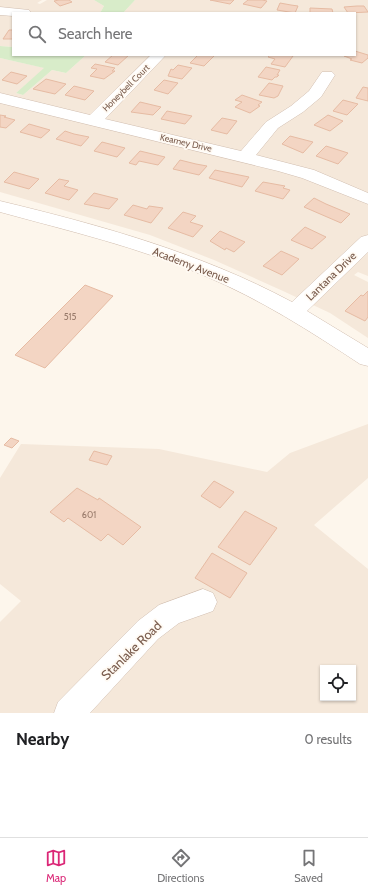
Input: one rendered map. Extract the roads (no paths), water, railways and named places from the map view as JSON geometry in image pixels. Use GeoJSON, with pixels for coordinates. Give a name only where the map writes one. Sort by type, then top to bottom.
{"type":"FeatureCollection","features":[{"type":"Feature","properties":{"kind":"street"},"geometry":{"type":"LineString","coordinates":[[0,11],[12,12]]}},
{"type":"Feature","properties":{"kind":"street","name":"Honeybell Court"},"geometry":{"type":"LineString","coordinates":[[93,121],[158,56]]}},
{"type":"Feature","properties":{"kind":"street"},"geometry":{"type":"LineString","coordinates":[[246,157],[272,125],[297,109],[315,94],[327,75]]}},
{"type":"Feature","properties":{"kind":"street","name":"Kearney Drive"},"geometry":{"type":"LineString","coordinates":[[0,98],[246,157],[308,174],[368,199]]}},
{"type":"Feature","properties":{"kind":"street","name":"Academy Avenue"},"geometry":{"type":"LineString","coordinates":[[0,206],[174,257],[212,271],[294,312],[368,358]]}},
{"type":"Feature","properties":{"kind":"street","name":"Lantana Drive"},"geometry":{"type":"LineString","coordinates":[[294,312],[368,240]]}},
{"type":"Feature","properties":{"kind":"street","name":"Stanlake Road"},"geometry":{"type":"LineString","coordinates":[[69,713],[148,630],[169,614],[203,602]]}}]}
